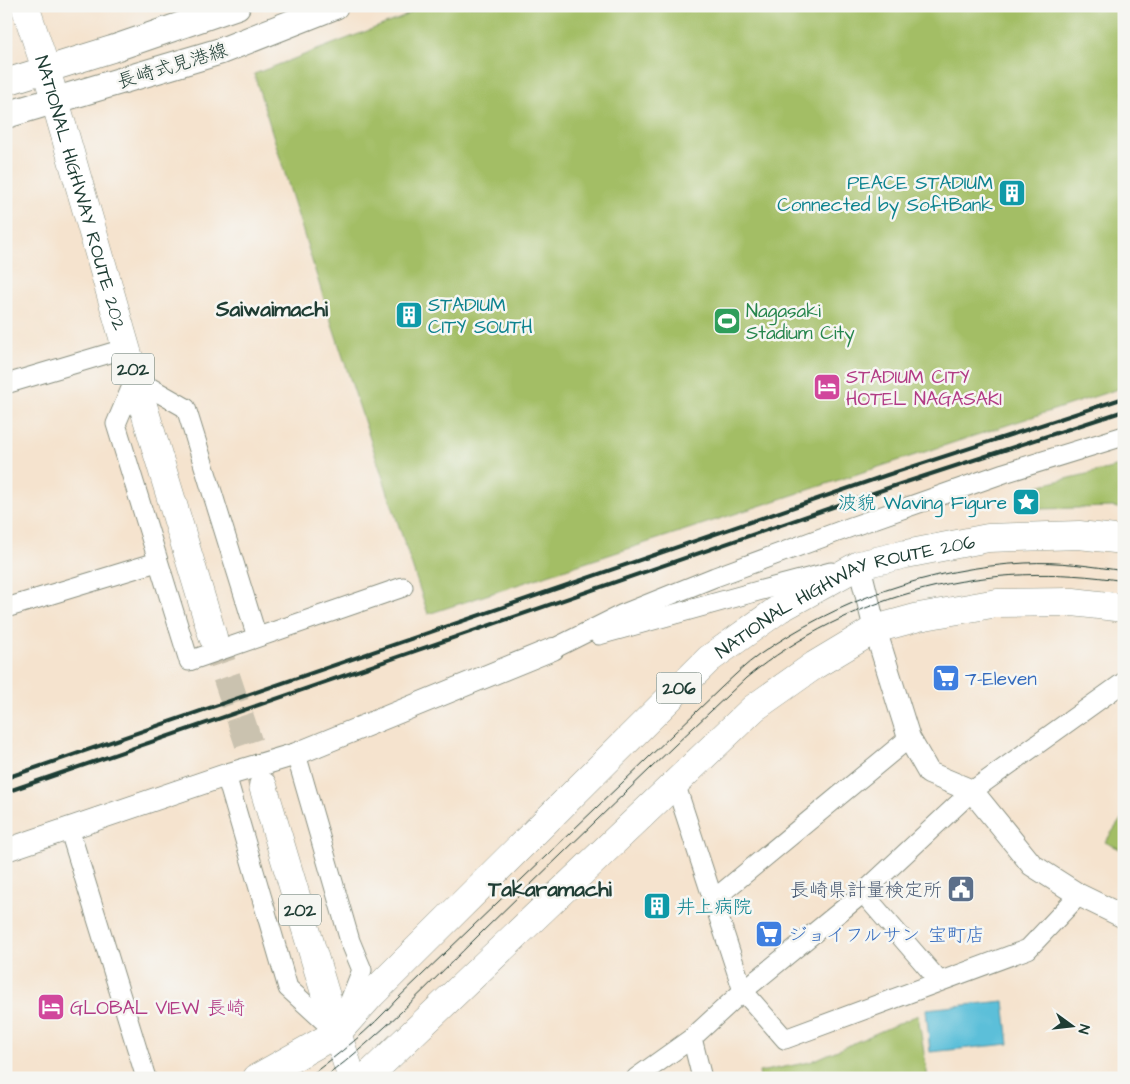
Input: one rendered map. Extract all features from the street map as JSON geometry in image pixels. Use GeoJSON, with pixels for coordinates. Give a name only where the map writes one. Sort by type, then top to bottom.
{"type":"FeatureCollection","features":[{"type":"Feature","properties":{"kind":"highway","name":"NATIONAL HIGHWAY ROUTE 202"},"geometry":{"type":"LineString","coordinates":[[26,11],[46,68],[213,637]]}},
{"type":"Feature","properties":{"kind":"highway","name":"NATIONAL HIGHWAY ROUTE 206"},"geometry":{"type":"LineString","coordinates":[[336,1034],[371,996],[709,659],[779,609],[859,565],[906,554],[988,538],[1079,535],[1124,540]]}},
{"type":"Feature","properties":{"kind":"highway","name":"NATIONAL HIGHWAY ROUTE 206"},"geometry":{"type":"LineString","coordinates":[[366,1078],[754,708],[815,664],[874,629],[919,616],[998,603],[1073,602],[1124,608]]}},
{"type":"Feature","properties":{"kind":"highway","name":"202"},"geometry":{"type":"LineString","coordinates":[[263,786],[336,1034],[352,1078]]}},
{"type":"Feature","properties":{"kind":"highway"},"geometry":{"type":"LineString","coordinates":[[257,1078],[336,1034]]}},
{"type":"Feature","properties":{"kind":"main road","name":"長崎式見港線"},"geometry":{"type":"LineString","coordinates":[[6,82],[112,49],[237,6]]}},
{"type":"Feature","properties":{"kind":"main road","name":"長崎式見港線"},"geometry":{"type":"LineString","coordinates":[[6,116],[221,50],[336,6]]}},
{"type":"Feature","properties":{"kind":"street"},"geometry":{"type":"LineString","coordinates":[[6,384],[127,348]]}},
{"type":"Feature","properties":{"kind":"street"},"geometry":{"type":"LineString","coordinates":[[257,638],[186,408],[136,379],[116,424],[189,661],[257,638],[403,587]]}},
{"type":"Feature","properties":{"kind":"street"},"geometry":{"type":"LineString","coordinates":[[6,850],[226,775],[296,754],[552,648],[623,614],[715,577],[1004,473],[1124,436]]}},
{"type":"Feature","properties":{"kind":"street"},"geometry":{"type":"LineString","coordinates":[[6,608],[157,562]]}},
{"type":"Feature","properties":{"kind":"street"},"geometry":{"type":"LineString","coordinates":[[552,648],[859,565],[874,629],[909,738],[929,773],[972,791],[1032,865],[1079,894],[1124,917]]}},
{"type":"Feature","properties":{"kind":"street"},"geometry":{"type":"LineString","coordinates":[[636,1078],[692,1038],[743,990],[863,893],[972,791],[1124,682]]}},
{"type":"Feature","properties":{"kind":"street"},"geometry":{"type":"LineString","coordinates":[[713,900],[909,738]]}},
{"type":"Feature","properties":{"kind":"street"},"geometry":{"type":"LineString","coordinates":[[226,775],[288,988],[336,1034],[362,970],[350,941],[296,754]]}},
{"type":"Feature","properties":{"kind":"street"},"geometry":{"type":"LineString","coordinates":[[675,783],[743,990],[785,1040],[1028,949],[1079,894]]}},
{"type":"Feature","properties":{"kind":"street"},"geometry":{"type":"LineString","coordinates":[[69,828],[146,1078]]}},
{"type":"Feature","properties":{"kind":"street"},"geometry":{"type":"LineString","coordinates":[[863,893],[939,981]]}},
{"type":"Feature","properties":{"kind":"street"},"geometry":{"type":"LineString","coordinates":[[692,1038],[702,1078]]}},
{"type":"Feature","properties":{"kind":"green space","name":"Nagasaki Stadium City"},"geometry":{"type":"Polygon","coordinates":[[[422,6],[1124,6],[1124,387],[428,614],[327,309],[254,74],[401,18],[422,6]]]}},
{"type":"Feature","properties":{"kind":"green space"},"geometry":{"type":"Polygon","coordinates":[[[1124,465],[1124,509],[1112,507],[1040,509],[1037,486],[1124,465]]]}},
{"type":"Feature","properties":{"kind":"green space"},"geometry":{"type":"Polygon","coordinates":[[[1124,815],[1124,851],[1105,842],[1124,815]]]}},
{"type":"Feature","properties":{"kind":"green space"},"geometry":{"type":"Polygon","coordinates":[[[918,1015],[928,1078],[760,1078],[759,1072],[810,1062],[918,1015]]]}},
{"type":"Feature","properties":{"kind":"water"},"geometry":{"type":"Polygon","coordinates":[[[1004,1001],[1009,1044],[930,1052],[926,1009],[1004,1001]]]}},
{"type":"Feature","properties":{"kind":"tunnel"},"geometry":{"type":"LineString","coordinates":[[213,637],[263,786]]}},
{"type":"Feature","properties":{"kind":"tram line"},"geometry":{"type":"LineString","coordinates":[[307,1078],[365,1032],[396,1000],[736,674],[789,635],[852,603],[886,590],[954,572],[989,566],[1025,563],[1074,564],[1124,571]]}},
{"type":"Feature","properties":{"kind":"tram line"},"geometry":{"type":"LineString","coordinates":[[324,1078],[406,1008],[613,804],[746,678],[787,648],[831,623],[877,604],[924,589],[973,579],[1023,575],[1074,575],[1124,581]]}},
{"type":"Feature","properties":{"kind":"railway"},"geometry":{"type":"LineString","coordinates":[[6,778],[887,475],[1124,398]]}},
{"type":"Feature","properties":{"kind":"railway"},"geometry":{"type":"LineString","coordinates":[[6,792],[891,487],[1124,411]]}},
{"type":"Feature","properties":{"kind":"place","name":"PEACE STADIUM Connected by SoftBank"},"geometry":{"type":"Point","coordinates":[1012,193]}},
{"type":"Feature","properties":{"kind":"place","name":"STADIUM CITY SOUTH"},"geometry":{"type":"Point","coordinates":[409,315]}},
{"type":"Feature","properties":{"kind":"place","name":"Nagasaki Stadium City"},"geometry":{"type":"Point","coordinates":[727,321]}},
{"type":"Feature","properties":{"kind":"place","name":"STADIUM CITY HOTEL NAGASAKI"},"geometry":{"type":"Point","coordinates":[827,387]}},
{"type":"Feature","properties":{"kind":"place","name":"波貌 Waving Figure"},"geometry":{"type":"Point","coordinates":[1026,502]}},
{"type":"Feature","properties":{"kind":"place","name":"7-Eleven"},"geometry":{"type":"Point","coordinates":[946,678]}},
{"type":"Feature","properties":{"kind":"place","name":"長崎県計量検定所"},"geometry":{"type":"Point","coordinates":[961,889]}},
{"type":"Feature","properties":{"kind":"place","name":"井上病院"},"geometry":{"type":"Point","coordinates":[657,906]}},
{"type":"Feature","properties":{"kind":"place","name":"ジョイフルサン 宝町店"},"geometry":{"type":"Point","coordinates":[769,934]}},
{"type":"Feature","properties":{"kind":"place","name":"GLOBAL VIEW 長崎"},"geometry":{"type":"Point","coordinates":[51,1007]}},
{"type":"Feature","properties":{"kind":"district","name":"Saiwaimachi"},"geometry":{"type":"Point","coordinates":[272,309]}},
{"type":"Feature","properties":{"kind":"district","name":"Takaramachi"},"geometry":{"type":"Point","coordinates":[550,889]}}]}
